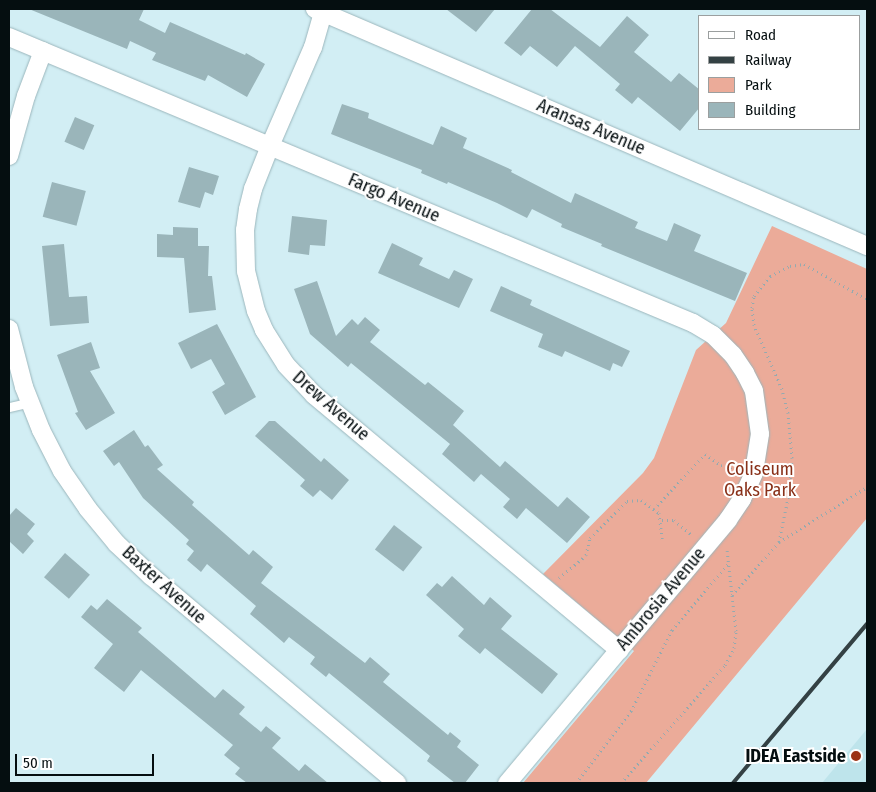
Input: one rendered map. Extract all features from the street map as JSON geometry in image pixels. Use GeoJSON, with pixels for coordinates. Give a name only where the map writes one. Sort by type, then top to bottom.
{"type":"FeatureCollection","features":[{"type":"Feature","properties":{"kind":"street","name":"Drew Avenue"},"geometry":{"type":"LineString","coordinates":[[321,10],[313,47],[253,189],[245,230],[245,250],[246,271],[256,311],[274,348],[286,365],[314,395],[619,650]]}},
{"type":"Feature","properties":{"kind":"street","name":"Aransas Avenue"},"geometry":{"type":"LineString","coordinates":[[321,10],[867,246]]}},
{"type":"Feature","properties":{"kind":"street","name":"Fargo Avenue"},"geometry":{"type":"LineString","coordinates":[[9,37],[693,323],[712,335],[732,355],[754,392]]}},
{"type":"Feature","properties":{"kind":"street"},"geometry":{"type":"LineString","coordinates":[[9,156],[26,96],[43,51]]}},
{"type":"Feature","properties":{"kind":"street","name":"Baxter Avenue"},"geometry":{"type":"LineString","coordinates":[[9,329],[30,402],[62,471],[88,509],[117,544],[150,576],[397,783]]}},
{"type":"Feature","properties":{"kind":"street","name":"Ambrosia Avenue"},"geometry":{"type":"LineString","coordinates":[[507,783],[728,520],[742,499],[754,473],[760,444],[758,412],[754,392]]}},
{"type":"Feature","properties":{"kind":"lane"},"geometry":{"type":"LineString","coordinates":[[9,407],[30,402]]}},
{"type":"Feature","properties":{"kind":"path"},"geometry":{"type":"LineString","coordinates":[[779,542],[789,493],[792,458],[788,413],[782,389],[754,325],[752,308],[754,296],[770,276],[790,266],[804,264],[867,299]]}},
{"type":"Feature","properties":{"kind":"path"},"geometry":{"type":"LineString","coordinates":[[654,509],[705,454],[721,465],[740,472]]}},
{"type":"Feature","properties":{"kind":"path"},"geometry":{"type":"LineString","coordinates":[[732,595],[779,542],[867,487]]}},
{"type":"Feature","properties":{"kind":"path"},"geometry":{"type":"LineString","coordinates":[[555,582],[586,555],[590,538],[627,502],[641,500],[659,513],[662,520],[662,539]]}},
{"type":"Feature","properties":{"kind":"path"},"geometry":{"type":"LineString","coordinates":[[662,520],[674,520],[697,538]]}},
{"type":"Feature","properties":{"kind":"path"},"geometry":{"type":"LineString","coordinates":[[621,783],[726,665],[734,648],[736,631],[726,544]]}},
{"type":"Feature","properties":{"kind":"path"},"geometry":{"type":"LineString","coordinates":[[576,783],[631,711],[672,630],[728,563]]}},
{"type":"Feature","properties":{"kind":"shaded area","name":"IDEA Eastside"},"geometry":{"type":"Polygon","coordinates":[[[867,729],[867,783],[822,783],[867,729]]]}},
{"type":"Feature","properties":{"kind":"green space","name":"Coliseum Oaks Park"},"geometry":{"type":"Polygon","coordinates":[[[772,226],[867,269],[867,518],[646,783],[523,783],[634,651],[543,574],[643,473],[654,458],[696,350],[726,323],[772,226]]]}},
{"type":"Feature","properties":{"kind":"building"},"geometry":{"type":"Polygon","coordinates":[[[29,9],[144,9],[139,20],[165,33],[170,22],[245,55],[246,53],[265,64],[247,97],[208,75],[205,81],[152,60],[156,53],[130,41],[127,49],[29,9]]]}},
{"type":"Feature","properties":{"kind":"building"},"geometry":{"type":"Polygon","coordinates":[[[446,9],[495,9],[476,32],[446,9]]]}},
{"type":"Feature","properties":{"kind":"building"},"geometry":{"type":"Polygon","coordinates":[[[532,9],[550,9],[600,47],[627,16],[649,35],[634,52],[671,82],[679,73],[698,88],[698,109],[680,131],[638,97],[632,104],[615,90],[620,84],[575,46],[557,67],[530,46],[521,56],[504,43],[532,9]]]}},
{"type":"Feature","properties":{"kind":"building"},"geometry":{"type":"Polygon","coordinates":[[[342,104],[369,113],[368,118],[433,145],[441,126],[467,138],[463,148],[512,170],[511,172],[571,203],[575,193],[638,222],[635,228],[667,241],[674,223],[701,235],[694,251],[747,273],[735,301],[601,246],[602,244],[561,227],[562,224],[532,209],[527,218],[448,182],[447,184],[421,173],[422,170],[331,134],[342,104]]]}},
{"type":"Feature","properties":{"kind":"building"},"geometry":{"type":"Polygon","coordinates":[[[75,117],[94,125],[84,150],[64,142],[75,117]]]}},
{"type":"Feature","properties":{"kind":"building"},"geometry":{"type":"Polygon","coordinates":[[[189,167],[219,176],[213,195],[205,192],[200,208],[178,202],[189,167]]]}},
{"type":"Feature","properties":{"kind":"building"},"geometry":{"type":"Polygon","coordinates":[[[52,182],[86,191],[76,226],[43,217],[52,182]]]}},
{"type":"Feature","properties":{"kind":"building"},"geometry":{"type":"Polygon","coordinates":[[[292,216],[327,220],[325,246],[310,245],[309,255],[288,252],[292,216]]]}},
{"type":"Feature","properties":{"kind":"building"},"geometry":{"type":"Polygon","coordinates":[[[173,227],[198,228],[198,246],[209,246],[208,276],[212,276],[216,310],[189,313],[184,258],[157,257],[157,234],[173,235],[173,227]]]}},
{"type":"Feature","properties":{"kind":"building"},"geometry":{"type":"Polygon","coordinates":[[[392,243],[423,258],[419,265],[449,279],[454,270],[473,279],[459,308],[378,273],[392,243]]]}},
{"type":"Feature","properties":{"kind":"building"},"geometry":{"type":"Polygon","coordinates":[[[64,244],[69,297],[87,296],[89,323],[50,326],[42,246],[64,244]]]}},
{"type":"Feature","properties":{"kind":"building"},"geometry":{"type":"Polygon","coordinates":[[[317,281],[336,336],[352,319],[358,325],[365,317],[380,330],[370,342],[425,385],[428,382],[464,411],[453,425],[500,467],[505,461],[558,507],[567,497],[590,517],[567,543],[526,508],[517,519],[503,507],[510,499],[481,474],[474,482],[442,454],[450,444],[351,363],[348,367],[310,334],[294,289],[317,281]]]}},
{"type":"Feature","properties":{"kind":"building"},"geometry":{"type":"Polygon","coordinates":[[[501,286],[532,300],[530,305],[630,351],[622,367],[613,363],[610,371],[565,351],[562,357],[538,347],[543,334],[490,311],[501,286]]]}},
{"type":"Feature","properties":{"kind":"building"},"geometry":{"type":"Polygon","coordinates":[[[217,324],[256,397],[225,415],[212,392],[225,384],[211,359],[191,369],[178,343],[217,324]]]}},
{"type":"Feature","properties":{"kind":"building"},"geometry":{"type":"Polygon","coordinates":[[[91,342],[100,368],[90,371],[115,413],[86,430],[75,413],[78,412],[57,355],[91,342]]]}},
{"type":"Feature","properties":{"kind":"building"},"geometry":{"type":"Polygon","coordinates":[[[269,421],[275,421],[321,462],[324,458],[349,480],[332,500],[320,490],[313,497],[300,486],[305,480],[255,436],[269,421]]]}},
{"type":"Feature","properties":{"kind":"building"},"geometry":{"type":"Polygon","coordinates":[[[134,430],[145,447],[148,445],[163,465],[157,469],[194,502],[192,505],[249,555],[253,550],[273,567],[261,583],[365,663],[370,657],[390,674],[383,682],[448,735],[450,732],[461,741],[457,747],[479,765],[465,783],[455,783],[427,761],[430,756],[329,673],[326,677],[310,664],[315,657],[289,637],[284,643],[250,614],[256,606],[207,564],[201,572],[187,560],[194,551],[186,544],[189,540],[143,498],[119,462],[114,466],[103,451],[134,430]]]}},
{"type":"Feature","properties":{"kind":"building"},"geometry":{"type":"Polygon","coordinates":[[[16,508],[35,524],[27,534],[34,541],[23,554],[9,541],[9,516],[16,508]]]}},
{"type":"Feature","properties":{"kind":"building"},"geometry":{"type":"Polygon","coordinates":[[[394,525],[422,547],[403,572],[375,549],[394,525]]]}},
{"type":"Feature","properties":{"kind":"building"},"geometry":{"type":"Polygon","coordinates":[[[65,553],[90,575],[69,599],[44,577],[65,553]]]}},
{"type":"Feature","properties":{"kind":"building"},"geometry":{"type":"Polygon","coordinates":[[[452,576],[484,605],[490,597],[512,616],[501,629],[558,674],[542,694],[485,648],[480,654],[458,636],[464,629],[426,595],[437,583],[442,587],[452,576]]]}},
{"type":"Feature","properties":{"kind":"building"},"geometry":{"type":"Polygon","coordinates":[[[107,599],[142,628],[138,632],[215,698],[223,689],[245,707],[239,714],[261,732],[266,726],[281,738],[272,748],[299,771],[305,764],[328,783],[247,783],[235,774],[240,768],[224,755],[233,745],[141,670],[124,692],[94,668],[113,644],[81,617],[91,605],[97,610],[107,599]]]}},
{"type":"Feature","properties":{"kind":"railway"},"geometry":{"type":"LineString","coordinates":[[733,783],[867,624]]}},
{"type":"Feature","properties":{"kind":"place","name":"IDEA Eastside"},"geometry":{"type":"Point","coordinates":[856,756]}}]}
